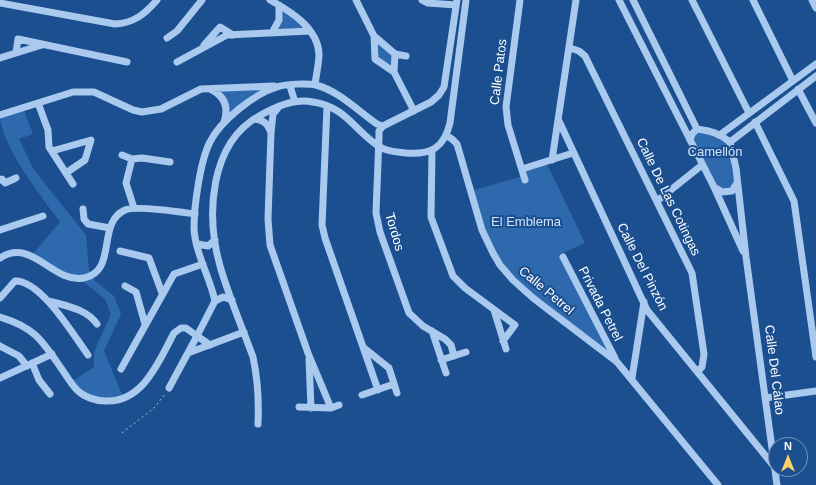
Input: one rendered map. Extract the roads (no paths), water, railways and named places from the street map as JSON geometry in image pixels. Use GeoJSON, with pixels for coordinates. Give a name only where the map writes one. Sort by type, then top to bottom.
{"type":"FeatureCollection","features":[{"type":"Feature","properties":{"kind":"street"},"geometry":{"type":"LineString","coordinates":[[0,3],[115,24],[134,20],[157,0]]}},
{"type":"Feature","properties":{"kind":"street"},"geometry":{"type":"LineString","coordinates":[[167,38],[177,31],[202,0]]}},
{"type":"Feature","properties":{"kind":"street"},"geometry":{"type":"LineString","coordinates":[[270,0],[299,20],[310,31],[315,39],[319,53],[315,85]]}},
{"type":"Feature","properties":{"kind":"street"},"geometry":{"type":"LineString","coordinates":[[356,0],[374,36],[395,54],[406,56]]}},
{"type":"Feature","properties":{"kind":"street"},"geometry":{"type":"LineString","coordinates":[[0,116],[38,103],[84,91],[94,92],[133,110],[152,111],[161,109],[201,89],[315,85],[327,90],[377,124],[383,126],[431,102],[439,95],[444,87],[456,2],[428,3],[422,0]]}},
{"type":"Feature","properties":{"kind":"street"},"geometry":{"type":"LineString","coordinates":[[258,424],[259,388],[257,373],[220,266],[215,240],[215,190],[219,168],[227,149],[233,138],[254,119],[282,106],[295,102],[314,102],[327,106],[348,117],[379,146],[391,152],[419,154],[432,151],[447,136],[466,0]]}},
{"type":"Feature","properties":{"kind":"street","name":"Calle Patos"},"geometry":{"type":"LineString","coordinates":[[520,0],[506,107],[508,125],[524,180]]}},
{"type":"Feature","properties":{"kind":"street"},"geometry":{"type":"LineString","coordinates":[[552,160],[576,0]]}},
{"type":"Feature","properties":{"kind":"street","name":"Calle Del Cálao"},"geometry":{"type":"LineString","coordinates":[[619,0],[714,187],[746,257]]}},
{"type":"Feature","properties":{"kind":"street"},"geometry":{"type":"LineString","coordinates":[[633,0],[697,129]]}},
{"type":"Feature","properties":{"kind":"street"},"geometry":{"type":"LineString","coordinates":[[692,0],[749,113]]}},
{"type":"Feature","properties":{"kind":"street"},"geometry":{"type":"LineString","coordinates":[[753,0],[793,81]]}},
{"type":"Feature","properties":{"kind":"street"},"geometry":{"type":"LineString","coordinates":[[812,0],[816,8]]}},
{"type":"Feature","properties":{"kind":"street"},"geometry":{"type":"LineString","coordinates":[[272,33],[279,20],[279,5]]}},
{"type":"Feature","properties":{"kind":"street"},"geometry":{"type":"LineString","coordinates":[[177,62],[200,49],[220,27],[233,35],[310,31]]}},
{"type":"Feature","properties":{"kind":"street"},"geometry":{"type":"LineString","coordinates":[[374,36],[375,59],[394,72]]}},
{"type":"Feature","properties":{"kind":"street"},"geometry":{"type":"LineString","coordinates":[[16,53],[18,39],[127,62]]}},
{"type":"Feature","properties":{"kind":"street"},"geometry":{"type":"LineString","coordinates":[[0,58],[42,44]]}},
{"type":"Feature","properties":{"kind":"street","name":"Calle De Las Cotingas"},"geometry":{"type":"LineString","coordinates":[[570,48],[579,51],[585,56],[688,265],[694,282],[704,354],[702,367],[698,371]]}},
{"type":"Feature","properties":{"kind":"street"},"geometry":{"type":"LineString","coordinates":[[395,54],[394,72],[414,111]]}},
{"type":"Feature","properties":{"kind":"street"},"geometry":{"type":"LineString","coordinates":[[721,134],[816,64]]}},
{"type":"Feature","properties":{"kind":"street"},"geometry":{"type":"LineString","coordinates":[[697,129],[721,134],[730,142],[816,76]]}},
{"type":"Feature","properties":{"kind":"street"},"geometry":{"type":"LineString","coordinates":[[223,123],[260,95],[278,86]]}},
{"type":"Feature","properties":{"kind":"street"},"geometry":{"type":"LineString","coordinates":[[290,86],[295,102]]}},
{"type":"Feature","properties":{"kind":"street"},"geometry":{"type":"LineString","coordinates":[[208,88],[219,93],[224,99],[226,114],[223,123],[210,142],[205,153],[194,229],[215,301]]}},
{"type":"Feature","properties":{"kind":"street"},"geometry":{"type":"LineString","coordinates":[[798,90],[816,123]]}},
{"type":"Feature","properties":{"kind":"street"},"geometry":{"type":"LineString","coordinates":[[38,103],[48,130],[49,147],[72,184]]}},
{"type":"Feature","properties":{"kind":"street"},"geometry":{"type":"LineString","coordinates":[[282,106],[273,114],[271,133],[268,219],[270,245],[308,353],[331,408]]}},
{"type":"Feature","properties":{"kind":"street"},"geometry":{"type":"LineString","coordinates":[[327,106],[322,225],[325,238],[378,390]]}},
{"type":"Feature","properties":{"kind":"street"},"geometry":{"type":"LineString","coordinates":[[254,119],[263,121],[269,126],[271,133]]}},
{"type":"Feature","properties":{"kind":"street","name":"Calle Del Pinzón"},"geometry":{"type":"LineString","coordinates":[[559,121],[650,314],[768,459]]}},
{"type":"Feature","properties":{"kind":"street"},"geometry":{"type":"LineString","coordinates":[[755,122],[794,201],[816,357]]}},
{"type":"Feature","properties":{"kind":"street","name":"Tordos"},"geometry":{"type":"LineString","coordinates":[[383,126],[380,131],[379,146],[377,223],[409,313],[445,339],[451,345],[454,356]]}},
{"type":"Feature","properties":{"kind":"street"},"geometry":{"type":"LineString","coordinates":[[690,140],[692,134],[697,129]]}},
{"type":"Feature","properties":{"kind":"street","name":"Calle Petrel"},"geometry":{"type":"LineString","coordinates":[[447,136],[457,144],[482,230],[492,253],[500,265],[513,280],[533,298],[618,362],[632,378]]}},
{"type":"Feature","properties":{"kind":"street"},"geometry":{"type":"LineString","coordinates":[[52,151],[91,140],[85,160],[66,174]]}},
{"type":"Feature","properties":{"kind":"street","name":"Calle Del Cálao"},"geometry":{"type":"LineString","coordinates":[[730,142],[749,270],[770,437]]}},
{"type":"Feature","properties":{"kind":"street"},"geometry":{"type":"LineString","coordinates":[[432,151],[431,217],[453,276],[465,288],[515,325],[503,340]]}},
{"type":"Feature","properties":{"kind":"street"},"geometry":{"type":"LineString","coordinates":[[522,169],[573,153]]}},
{"type":"Feature","properties":{"kind":"street"},"geometry":{"type":"LineString","coordinates":[[122,155],[132,160],[142,158],[170,162]]}},
{"type":"Feature","properties":{"kind":"street"},"geometry":{"type":"LineString","coordinates":[[132,160],[126,184],[134,208]]}},
{"type":"Feature","properties":{"kind":"street"},"geometry":{"type":"LineString","coordinates":[[657,201],[702,165]]}},
{"type":"Feature","properties":{"kind":"street"},"geometry":{"type":"LineString","coordinates":[[1,178],[5,184],[16,178]]}},
{"type":"Feature","properties":{"kind":"street"},"geometry":{"type":"LineString","coordinates":[[714,187],[722,192],[732,191],[737,182]]}},
{"type":"Feature","properties":{"kind":"street"},"geometry":{"type":"LineString","coordinates":[[0,258],[12,253],[28,254],[64,276],[74,278],[92,276],[99,270],[104,261],[110,228],[113,220],[119,214],[134,208],[195,214]]}},
{"type":"Feature","properties":{"kind":"street"},"geometry":{"type":"LineString","coordinates":[[83,209],[84,219],[88,224],[110,228]]}},
{"type":"Feature","properties":{"kind":"street"},"geometry":{"type":"LineString","coordinates":[[0,230],[43,216]]}},
{"type":"Feature","properties":{"kind":"street"},"geometry":{"type":"LineString","coordinates":[[198,244],[208,246],[215,240]]}},
{"type":"Feature","properties":{"kind":"street"},"geometry":{"type":"LineString","coordinates":[[120,251],[149,258],[162,292]]}},
{"type":"Feature","properties":{"kind":"street","name":"Privada Petrel"},"geometry":{"type":"LineString","coordinates":[[563,257],[609,348],[618,362]]}},
{"type":"Feature","properties":{"kind":"street"},"geometry":{"type":"LineString","coordinates":[[121,369],[162,292],[174,274],[204,264]]}},
{"type":"Feature","properties":{"kind":"street"},"geometry":{"type":"LineString","coordinates":[[0,298],[15,282],[19,281],[49,301],[79,310],[89,315],[97,324]]}},
{"type":"Feature","properties":{"kind":"street"},"geometry":{"type":"LineString","coordinates":[[125,286],[136,292],[145,324]]}},
{"type":"Feature","properties":{"kind":"street"},"geometry":{"type":"LineString","coordinates":[[169,388],[215,301],[222,297],[232,300]]}},
{"type":"Feature","properties":{"kind":"street"},"geometry":{"type":"LineString","coordinates":[[49,301],[88,355]]}},
{"type":"Feature","properties":{"kind":"street"},"geometry":{"type":"LineString","coordinates":[[644,302],[632,378],[718,485]]}},
{"type":"Feature","properties":{"kind":"street"},"geometry":{"type":"LineString","coordinates":[[494,310],[506,349]]}},
{"type":"Feature","properties":{"kind":"street"},"geometry":{"type":"LineString","coordinates":[[0,317],[24,326],[35,334],[44,343],[78,391],[92,399],[112,402],[124,399],[138,391],[147,381],[177,329],[186,328],[210,345]]}},
{"type":"Feature","properties":{"kind":"street"},"geometry":{"type":"LineString","coordinates":[[432,331],[446,373]]}},
{"type":"Feature","properties":{"kind":"street"},"geometry":{"type":"LineString","coordinates":[[188,353],[244,332]]}},
{"type":"Feature","properties":{"kind":"street"},"geometry":{"type":"LineString","coordinates":[[0,346],[19,356],[29,365],[50,394]]}},
{"type":"Feature","properties":{"kind":"street"},"geometry":{"type":"LineString","coordinates":[[364,348],[388,368],[397,393]]}},
{"type":"Feature","properties":{"kind":"street"},"geometry":{"type":"LineString","coordinates":[[441,360],[466,352]]}},
{"type":"Feature","properties":{"kind":"street"},"geometry":{"type":"LineString","coordinates":[[308,353],[311,408]]}},
{"type":"Feature","properties":{"kind":"street"},"geometry":{"type":"LineString","coordinates":[[0,378],[52,354]]}},
{"type":"Feature","properties":{"kind":"street"},"geometry":{"type":"LineString","coordinates":[[362,395],[394,384]]}},
{"type":"Feature","properties":{"kind":"street"},"geometry":{"type":"LineString","coordinates":[[765,398],[816,390]]}},
{"type":"Feature","properties":{"kind":"street"},"geometry":{"type":"LineString","coordinates":[[299,407],[331,408],[339,405]]}},
{"type":"Feature","properties":{"kind":"park label","name":"Camellón"},"geometry":{"type":"Point","coordinates":[715,152]}},
{"type":"Feature","properties":{"kind":"park label","name":"El Emblema"},"geometry":{"type":"Point","coordinates":[526,222]}}]}
